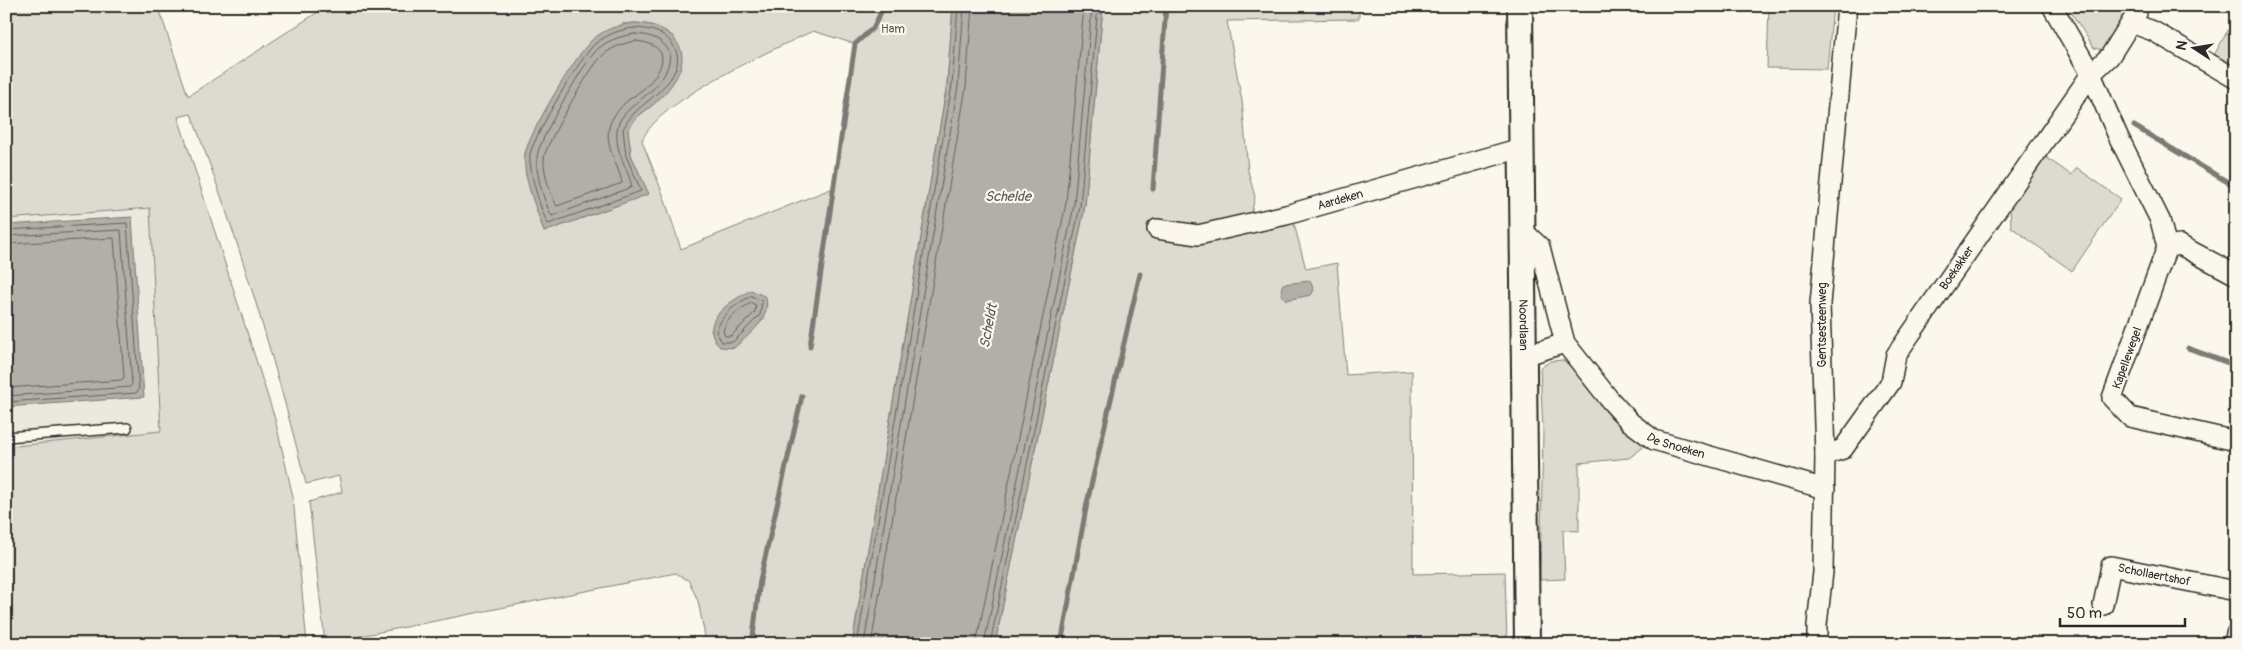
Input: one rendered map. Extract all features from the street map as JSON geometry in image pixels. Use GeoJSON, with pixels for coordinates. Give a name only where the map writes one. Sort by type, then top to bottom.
{"type":"FeatureCollection","features":[{"type":"Feature","properties":{"kind":"street","name":"Noordlaan"},"geometry":{"type":"LineString","coordinates":[[1520,6],[1528,644]]}},
{"type":"Feature","properties":{"kind":"street","name":"Gentsesteenweg"},"geometry":{"type":"LineString","coordinates":[[1817,644],[1817,625],[1823,572],[1825,489],[1820,304],[1847,6]]}},
{"type":"Feature","properties":{"kind":"street"},"geometry":{"type":"LineString","coordinates":[[2052,6],[2090,74],[2118,136],[2160,220],[2167,246],[2180,245],[2236,275]]}},
{"type":"Feature","properties":{"kind":"street"},"geometry":{"type":"LineString","coordinates":[[2090,74],[2110,56],[2134,18],[2153,32],[2236,79]]}},
{"type":"Feature","properties":{"kind":"street","name":"Boekakker"},"geometry":{"type":"LineString","coordinates":[[1825,455],[1844,449],[1891,382],[1896,355],[2090,74]]}},
{"type":"Feature","properties":{"kind":"street","name":"Aardeken"},"geometry":{"type":"LineString","coordinates":[[1157,229],[1198,235],[1286,215],[1521,148]]}},
{"type":"Feature","properties":{"kind":"street","name":"De Snoeken"},"geometry":{"type":"LineString","coordinates":[[1522,230],[1540,247],[1565,343],[1630,422],[1654,440],[1825,489]]}},
{"type":"Feature","properties":{"kind":"street","name":"Kapellewegel"},"geometry":{"type":"LineString","coordinates":[[2167,246],[2112,398],[2130,417],[2236,441]]}},
{"type":"Feature","properties":{"kind":"street"},"geometry":{"type":"LineString","coordinates":[[1524,356],[1565,343]]}},
{"type":"Feature","properties":{"kind":"street","name":"Schollaertshof"},"geometry":{"type":"LineString","coordinates":[[2103,604],[2111,566],[2236,591]]}},
{"type":"Feature","properties":{"kind":"street"},"geometry":{"type":"LineString","coordinates":[[2234,644],[2236,634]]}},
{"type":"Feature","properties":{"kind":"lane"},"geometry":{"type":"LineString","coordinates":[[6,437],[127,428]]}},
{"type":"Feature","properties":{"kind":"shaded area"},"geometry":{"type":"Polygon","coordinates":[[[150,208],[161,431],[6,447],[6,219],[150,208]]]}},
{"type":"Feature","properties":{"kind":"green space","name":"Ham"},"geometry":{"type":"Polygon","coordinates":[[[6,6],[158,6],[188,96],[318,12],[315,6],[953,6],[947,84],[852,644],[699,644],[705,636],[698,601],[689,581],[676,573],[325,643],[309,502],[342,492],[339,476],[306,484],[254,297],[224,205],[191,114],[178,117],[275,419],[293,497],[307,644],[6,644],[6,447],[161,431],[150,208],[6,219],[6,6]],[[635,23],[622,24],[525,153],[526,175],[544,232],[648,194],[631,155],[628,130],[637,117],[655,103],[674,37],[656,27],[635,23]],[[813,31],[745,63],[692,93],[669,109],[652,126],[642,141],[664,197],[681,249],[833,188],[855,44],[813,31]],[[731,302],[716,316],[711,331],[734,348],[765,318],[731,302]]]}},
{"type":"Feature","properties":{"kind":"green space"},"geometry":{"type":"Polygon","coordinates":[[[1103,6],[1359,6],[1359,19],[1227,21],[1242,101],[1248,171],[1255,197],[1251,214],[1293,220],[1306,269],[1337,263],[1346,375],[1412,371],[1413,574],[1505,572],[1507,644],[995,644],[1085,206],[1103,6]]]}},
{"type":"Feature","properties":{"kind":"green space"},"geometry":{"type":"Polygon","coordinates":[[[1769,6],[1833,6],[1827,69],[1767,68],[1769,6]]]}},
{"type":"Feature","properties":{"kind":"green space"},"geometry":{"type":"Polygon","coordinates":[[[2067,6],[2133,6],[2103,50],[2094,48],[2067,6]]]}},
{"type":"Feature","properties":{"kind":"green space"},"geometry":{"type":"Polygon","coordinates":[[[2228,30],[2236,34],[2236,72],[2212,59],[2228,30]]]}},
{"type":"Feature","properties":{"kind":"green space"},"geometry":{"type":"Polygon","coordinates":[[[2040,153],[2071,175],[2077,168],[2121,199],[2072,271],[2011,227],[2010,199],[2040,153]]]}},
{"type":"Feature","properties":{"kind":"green space"},"geometry":{"type":"Polygon","coordinates":[[[1563,360],[1576,371],[1611,418],[1646,445],[1629,458],[1579,463],[1579,531],[1563,530],[1565,579],[1540,580],[1543,432],[1540,368],[1551,361],[1563,360]]]}},
{"type":"Feature","properties":{"kind":"water","name":"Schelde"},"geometry":{"type":"Polygon","coordinates":[[[953,6],[1103,6],[1085,206],[995,644],[852,644],[947,84],[953,6]]]}},
{"type":"Feature","properties":{"kind":"water"},"geometry":{"type":"Polygon","coordinates":[[[635,23],[648,24],[670,34],[678,44],[682,60],[677,76],[667,91],[639,116],[628,130],[631,155],[649,194],[544,232],[526,173],[525,154],[528,144],[554,94],[576,59],[593,39],[618,26],[635,23]]]}},
{"type":"Feature","properties":{"kind":"water"},"geometry":{"type":"Polygon","coordinates":[[[132,217],[144,397],[6,407],[6,225],[132,217]]]}},
{"type":"Feature","properties":{"kind":"water"},"geometry":{"type":"Polygon","coordinates":[[[1310,281],[1314,290],[1311,295],[1286,300],[1283,296],[1281,290],[1283,284],[1310,281]]]}},
{"type":"Feature","properties":{"kind":"water"},"geometry":{"type":"Polygon","coordinates":[[[751,290],[766,297],[767,305],[762,319],[758,326],[734,348],[720,347],[714,338],[712,329],[714,321],[726,306],[751,290]]]}},
{"type":"Feature","properties":{"kind":"waterway"},"geometry":{"type":"LineString","coordinates":[[810,346],[855,44],[873,28],[884,6]]}},
{"type":"Feature","properties":{"kind":"waterway"},"geometry":{"type":"LineString","coordinates":[[1153,189],[1166,6]]}},
{"type":"Feature","properties":{"kind":"waterway"},"geometry":{"type":"LineString","coordinates":[[2134,126],[2236,187]]}},
{"type":"Feature","properties":{"kind":"waterway"},"geometry":{"type":"LineString","coordinates":[[1061,644],[1087,503],[1140,274]]}},
{"type":"Feature","properties":{"kind":"waterway"},"geometry":{"type":"LineString","coordinates":[[2188,348],[2236,366]]}},
{"type":"Feature","properties":{"kind":"waterway"},"geometry":{"type":"LineString","coordinates":[[752,644],[760,580],[802,396]]}},
{"type":"Feature","properties":{"kind":"water label","name":"Scheldt"},"geometry":{"type":"Point","coordinates":[988,326]}}]}
